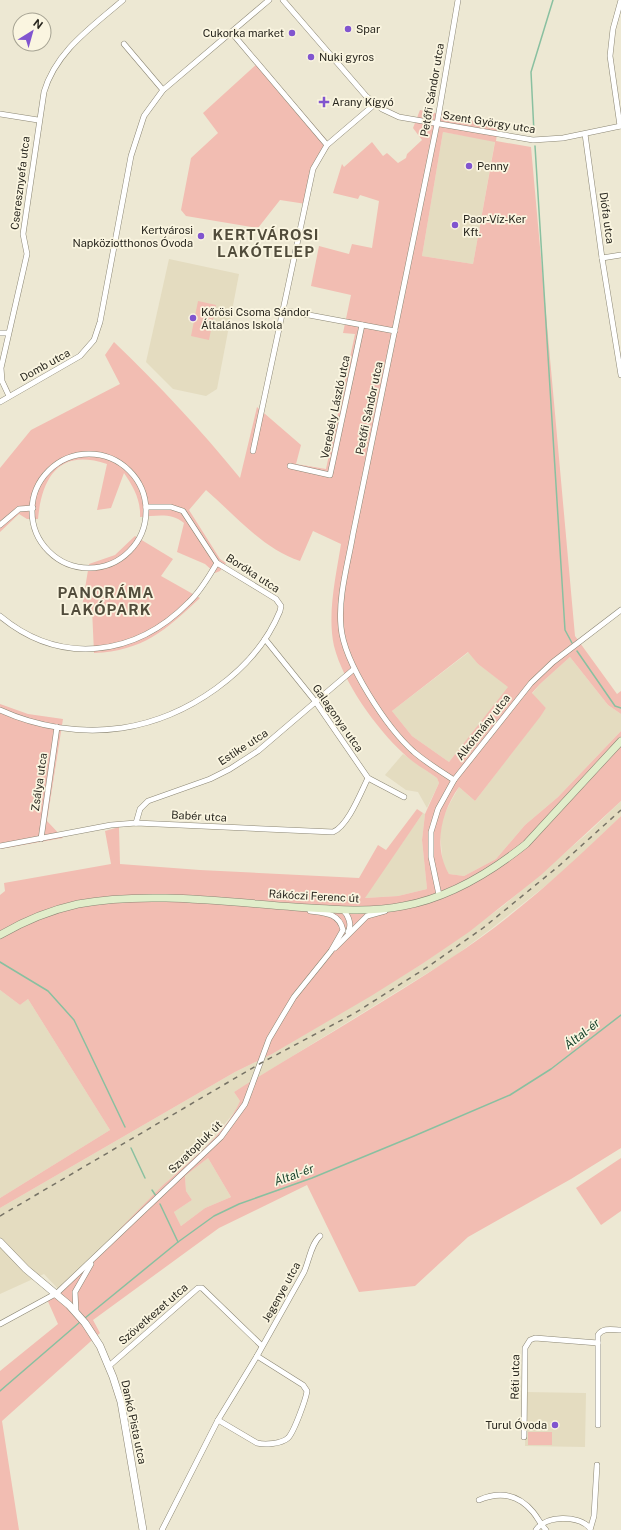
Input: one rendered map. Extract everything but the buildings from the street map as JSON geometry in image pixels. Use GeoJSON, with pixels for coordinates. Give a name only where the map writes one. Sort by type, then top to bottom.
{"type":"FeatureCollection","features":[{"type":"Feature","properties":{"kind":"main road","name":"Rákóczi Ferenc út"},"geometry":{"type":"LineString","coordinates":[[0,935],[46,914],[94,902],[145,898],[283,906],[346,913],[403,906],[440,895],[480,875],[526,844],[621,741]]}},
{"type":"Feature","properties":{"kind":"street","name":"Cseresznyefa utca"},"geometry":{"type":"LineString","coordinates":[[9,396],[4,387],[1,375],[8,333],[26,254],[23,234],[38,120],[44,92],[54,66],[71,46],[123,0]]}},
{"type":"Feature","properties":{"kind":"street"},"geometry":{"type":"LineString","coordinates":[[124,44],[163,90],[232,33],[269,0]]}},
{"type":"Feature","properties":{"kind":"street","name":"Szent György utca"},"geometry":{"type":"LineString","coordinates":[[283,0],[366,96],[375,104],[399,117],[533,140],[548,140],[620,126]]}},
{"type":"Feature","properties":{"kind":"street","name":"Petőfi Sándor utca"},"geometry":{"type":"LineString","coordinates":[[454,780],[413,751],[394,730],[354,669],[342,637],[341,619],[342,599],[353,534],[437,124],[458,0]]}},
{"type":"Feature","properties":{"kind":"street"},"geometry":{"type":"LineString","coordinates":[[620,126],[611,71],[610,50],[613,28],[621,0]]}},
{"type":"Feature","properties":{"kind":"street"},"geometry":{"type":"LineString","coordinates":[[232,33],[327,145]]}},
{"type":"Feature","properties":{"kind":"street","name":"Domb utca"},"geometry":{"type":"LineString","coordinates":[[0,402],[80,356],[94,340],[100,322],[131,156],[144,116],[163,90]]}},
{"type":"Feature","properties":{"kind":"street"},"geometry":{"type":"LineString","coordinates":[[253,451],[309,180],[313,169],[327,145],[375,104]]}},
{"type":"Feature","properties":{"kind":"street"},"geometry":{"type":"LineString","coordinates":[[0,114],[38,120]]}},
{"type":"Feature","properties":{"kind":"street","name":"Diófa utca"},"geometry":{"type":"LineString","coordinates":[[585,134],[602,258],[621,375]]}},
{"type":"Feature","properties":{"kind":"street"},"geometry":{"type":"LineString","coordinates":[[602,258],[621,255]]}},
{"type":"Feature","properties":{"kind":"street"},"geometry":{"type":"LineString","coordinates":[[282,310],[395,331]]}},
{"type":"Feature","properties":{"kind":"street","name":"Verebély László utca"},"geometry":{"type":"LineString","coordinates":[[290,466],[330,475],[362,325]]}},
{"type":"Feature","properties":{"kind":"street"},"geometry":{"type":"LineString","coordinates":[[0,333],[8,333]]}},
{"type":"Feature","properties":{"kind":"street"},"geometry":{"type":"LineString","coordinates":[[89,455],[109,458],[128,470],[140,486],[146,507],[143,529],[139,538],[128,552],[110,564],[88,568],[66,563],[46,548],[35,528],[33,508],[38,486],[49,471],[69,458],[89,455]]}},
{"type":"Feature","properties":{"kind":"street","name":"Boróka utca"},"geometry":{"type":"LineString","coordinates":[[0,710],[32,722],[57,727],[89,729],[121,728],[163,716],[194,702],[223,683],[246,661],[265,639],[280,611],[279,603],[276,599],[218,562],[183,511],[171,507],[146,507]]}},
{"type":"Feature","properties":{"kind":"street"},"geometry":{"type":"LineString","coordinates":[[0,525],[19,509],[33,508]]}},
{"type":"Feature","properties":{"kind":"street"},"geometry":{"type":"LineString","coordinates":[[0,616],[25,633],[58,646],[84,650],[121,645],[152,632],[180,611],[198,592],[218,562]]}},
{"type":"Feature","properties":{"kind":"street","name":"Alkotmány utca"},"geometry":{"type":"LineString","coordinates":[[440,895],[432,857],[431,832],[438,809],[454,780],[531,683],[553,662],[621,610]]}},
{"type":"Feature","properties":{"kind":"street","name":"Galagonya utca"},"geometry":{"type":"LineString","coordinates":[[265,639],[315,701],[368,778],[404,797]]}},
{"type":"Feature","properties":{"kind":"street","name":"Estike utca"},"geometry":{"type":"LineString","coordinates":[[136,823],[138,812],[144,803],[210,779],[230,769],[277,737],[315,701],[354,669]]}},
{"type":"Feature","properties":{"kind":"street","name":"Zsálya utca"},"geometry":{"type":"LineString","coordinates":[[41,839],[57,727]]}},
{"type":"Feature","properties":{"kind":"street","name":"Babér utca"},"geometry":{"type":"LineString","coordinates":[[0,846],[111,825],[136,823],[333,832],[345,821],[368,778]]}},
{"type":"Feature","properties":{"kind":"street"},"geometry":{"type":"LineString","coordinates":[[283,906],[325,913],[335,917],[341,922],[343,930]]}},
{"type":"Feature","properties":{"kind":"street","name":"Szvatopluk út"},"geometry":{"type":"LineString","coordinates":[[0,1324],[57,1293],[96,1258],[231,1126],[252,1090],[269,1039],[294,997],[331,951],[367,916],[403,906]]}},
{"type":"Feature","properties":{"kind":"street"},"geometry":{"type":"LineString","coordinates":[[345,938],[350,929],[346,913]]}},
{"type":"Feature","properties":{"kind":"street","name":"Szvatopluk út"},"geometry":{"type":"LineString","coordinates":[[331,951],[343,930],[346,913]]}},
{"type":"Feature","properties":{"kind":"street","name":"Jegenye utca"},"geometry":{"type":"LineString","coordinates":[[162,1530],[218,1420],[257,1356],[304,1272],[309,1261],[314,1241],[320,1236]]}},
{"type":"Feature","properties":{"kind":"street","name":"Dankó Pista utca"},"geometry":{"type":"LineString","coordinates":[[0,1242],[26,1269],[57,1293],[81,1318],[100,1346],[109,1366],[121,1402],[143,1530]]}},
{"type":"Feature","properties":{"kind":"street","name":"Szvatopluk út"},"geometry":{"type":"LineString","coordinates":[[81,1318],[75,1292],[96,1258]]}},
{"type":"Feature","properties":{"kind":"street","name":"Szövetkezet utca"},"geometry":{"type":"LineString","coordinates":[[109,1366],[198,1288],[202,1288],[262,1346]]}},
{"type":"Feature","properties":{"kind":"street"},"geometry":{"type":"LineString","coordinates":[[598,1425],[598,1336],[601,1331],[621,1330]]}},
{"type":"Feature","properties":{"kind":"street","name":"Réti utca"},"geometry":{"type":"LineString","coordinates":[[524,1437],[527,1343],[535,1338],[598,1343]]}},
{"type":"Feature","properties":{"kind":"street"},"geometry":{"type":"LineString","coordinates":[[218,1420],[263,1445],[284,1440],[291,1434],[307,1391],[303,1385],[257,1356]]}},
{"type":"Feature","properties":{"kind":"street"},"geometry":{"type":"LineString","coordinates":[[590,1529],[594,1516],[597,1466]]}},
{"type":"Feature","properties":{"kind":"street"},"geometry":{"type":"LineString","coordinates":[[479,1500],[496,1494],[513,1498],[528,1507],[546,1530]]}},
{"type":"Feature","properties":{"kind":"street"},"geometry":{"type":"LineString","coordinates":[[536,1530],[541,1524],[549,1519],[576,1520],[587,1524],[590,1529]]}},
{"type":"Feature","properties":{"kind":"shaded area"},"geometry":{"type":"Polygon","coordinates":[[[259,62],[331,145],[318,161],[306,204],[280,200],[258,228],[186,216],[181,210],[191,158],[218,133],[203,113],[259,62]]]}},
{"type":"Feature","properties":{"kind":"shaded area"},"geometry":{"type":"Polygon","coordinates":[[[420,110],[498,126],[496,141],[531,147],[575,636],[617,694],[621,691],[621,714],[608,705],[570,657],[540,684],[532,693],[546,708],[540,717],[475,801],[459,787],[453,797],[444,818],[441,830],[441,853],[444,864],[449,874],[464,876],[496,859],[525,825],[558,797],[621,731],[621,801],[541,875],[469,932],[422,964],[371,996],[272,1054],[235,1072],[0,1208],[0,1198],[110,1130],[28,999],[20,1005],[0,990],[0,895],[5,891],[4,883],[111,864],[105,831],[119,827],[120,864],[200,870],[359,878],[378,845],[386,850],[417,809],[423,813],[365,898],[398,896],[427,889],[422,840],[425,814],[439,783],[437,778],[407,757],[382,731],[362,704],[338,660],[334,646],[331,621],[333,595],[341,544],[313,531],[300,561],[287,556],[262,540],[206,490],[189,510],[220,559],[226,563],[220,571],[215,573],[205,564],[177,552],[184,523],[174,517],[169,516],[140,517],[136,494],[124,473],[111,508],[97,510],[107,464],[91,460],[77,460],[66,463],[56,469],[49,478],[44,490],[38,519],[27,519],[19,514],[0,532],[0,468],[31,430],[120,384],[105,355],[114,342],[179,408],[240,478],[257,407],[301,445],[296,464],[326,469],[355,334],[343,333],[351,295],[311,286],[319,246],[349,254],[352,244],[372,248],[379,201],[360,195],[358,199],[333,193],[342,164],[344,167],[372,142],[383,156],[387,153],[398,163],[406,158],[407,154],[422,140],[413,128],[420,110]],[[443,132],[422,256],[473,264],[495,142],[443,132]],[[468,652],[392,711],[412,736],[449,762],[508,687],[478,664],[468,652]]]}},
{"type":"Feature","properties":{"kind":"shaded area"},"geometry":{"type":"Polygon","coordinates":[[[443,132],[495,141],[473,264],[422,256],[443,132]]]}},
{"type":"Feature","properties":{"kind":"shaded area","name":"Kőrösi Csoma Sándor Általános Iskola"},"geometry":{"type":"Polygon","coordinates":[[[169,259],[239,274],[217,389],[206,396],[173,389],[146,362],[169,259]]]}},
{"type":"Feature","properties":{"kind":"shaded area"},"geometry":{"type":"Polygon","coordinates":[[[198,301],[216,305],[209,340],[191,336],[198,301]]]}},
{"type":"Feature","properties":{"kind":"shaded area"},"geometry":{"type":"Polygon","coordinates":[[[135,536],[173,559],[161,576],[200,598],[176,620],[153,637],[126,648],[94,653],[92,609],[82,607],[89,564],[115,555],[135,536]]]}},
{"type":"Feature","properties":{"kind":"shaded area"},"geometry":{"type":"Polygon","coordinates":[[[469,652],[478,664],[509,687],[449,762],[412,736],[392,711],[469,652]]]}},
{"type":"Feature","properties":{"kind":"shaded area"},"geometry":{"type":"Polygon","coordinates":[[[570,657],[608,705],[621,714],[621,731],[558,797],[525,825],[496,859],[464,876],[449,874],[443,865],[440,833],[443,817],[450,803],[459,787],[475,801],[546,708],[532,694],[540,684],[570,657]]]}},
{"type":"Feature","properties":{"kind":"shaded area"},"geometry":{"type":"Polygon","coordinates":[[[0,704],[28,714],[63,719],[47,821],[63,838],[0,849],[0,704]]]}},
{"type":"Feature","properties":{"kind":"shaded area"},"geometry":{"type":"Polygon","coordinates":[[[403,754],[437,778],[439,783],[427,808],[418,792],[406,790],[385,775],[403,754]]]}},
{"type":"Feature","properties":{"kind":"shaded area"},"geometry":{"type":"Polygon","coordinates":[[[621,801],[621,816],[563,872],[491,929],[452,958],[234,1092],[240,1101],[236,1110],[215,1136],[158,1190],[60,1291],[44,1274],[0,1294],[0,1208],[235,1072],[272,1054],[422,964],[503,906],[589,832],[621,801]]]}},
{"type":"Feature","properties":{"kind":"shaded area"},"geometry":{"type":"Polygon","coordinates":[[[423,813],[425,814],[422,840],[427,889],[398,896],[364,898],[423,813]]]}},
{"type":"Feature","properties":{"kind":"shaded area"},"geometry":{"type":"Polygon","coordinates":[[[621,816],[621,1148],[571,1179],[468,1237],[415,1286],[359,1292],[307,1185],[219,1228],[93,1320],[100,1333],[2,1421],[19,1530],[0,1530],[0,1371],[58,1324],[46,1297],[60,1291],[158,1190],[215,1138],[225,1126],[240,1101],[234,1092],[474,943],[518,909],[621,816]],[[208,1158],[185,1176],[186,1191],[192,1200],[174,1212],[181,1226],[205,1208],[231,1197],[208,1158]]]}},
{"type":"Feature","properties":{"kind":"shaded area"},"geometry":{"type":"Polygon","coordinates":[[[0,990],[20,1005],[28,999],[110,1130],[0,1198],[0,990]]]}},
{"type":"Feature","properties":{"kind":"shaded area"},"geometry":{"type":"Polygon","coordinates":[[[208,1158],[231,1197],[205,1208],[181,1226],[174,1212],[192,1200],[186,1191],[185,1176],[208,1158]]]}},
{"type":"Feature","properties":{"kind":"shaded area"},"geometry":{"type":"Polygon","coordinates":[[[621,1158],[621,1211],[601,1225],[576,1188],[621,1158]]]}},
{"type":"Feature","properties":{"kind":"shaded area","name":"Turul Óvoda"},"geometry":{"type":"Polygon","coordinates":[[[526,1392],[586,1393],[585,1447],[525,1446],[526,1392]]]}},
{"type":"Feature","properties":{"kind":"shaded area"},"geometry":{"type":"Polygon","coordinates":[[[528,1432],[552,1432],[552,1445],[528,1445],[528,1432]]]}},
{"type":"Feature","properties":{"kind":"waterway"},"geometry":{"type":"LineString","coordinates":[[534,133],[531,72],[553,0]]}},
{"type":"Feature","properties":{"kind":"waterway"},"geometry":{"type":"LineString","coordinates":[[535,146],[565,630],[572,643]]}},
{"type":"Feature","properties":{"kind":"waterway"},"geometry":{"type":"LineString","coordinates":[[577,651],[615,706],[621,708]]}},
{"type":"Feature","properties":{"kind":"waterway"},"geometry":{"type":"LineString","coordinates":[[0,962],[48,991],[74,1020],[125,1127]]}},
{"type":"Feature","properties":{"kind":"waterway","name":"Által-ér"},"geometry":{"type":"LineString","coordinates":[[85,1318],[178,1242],[214,1216],[239,1204],[312,1178],[510,1095],[551,1069],[621,1015]]}},
{"type":"Feature","properties":{"kind":"waterway"},"geometry":{"type":"LineString","coordinates":[[131,1148],[145,1178]]}},
{"type":"Feature","properties":{"kind":"waterway"},"geometry":{"type":"LineString","coordinates":[[152,1190],[156,1196]]}},
{"type":"Feature","properties":{"kind":"waterway"},"geometry":{"type":"LineString","coordinates":[[160,1204],[178,1242]]}},
{"type":"Feature","properties":{"kind":"waterway","name":"Által-ér"},"geometry":{"type":"LineString","coordinates":[[0,1391],[80,1322]]}},
{"type":"Feature","properties":{"kind":"railway"},"geometry":{"type":"LineString","coordinates":[[0,1216],[261,1063],[355,1013],[429,966],[483,928],[560,865],[621,810]]}},
{"type":"Feature","properties":{"kind":"place","name":"Spar"},"geometry":{"type":"Point","coordinates":[348,29]}},
{"type":"Feature","properties":{"kind":"place","name":"Cukorka market"},"geometry":{"type":"Point","coordinates":[292,33]}},
{"type":"Feature","properties":{"kind":"place","name":"Nuki gyros"},"geometry":{"type":"Point","coordinates":[311,57]}},
{"type":"Feature","properties":{"kind":"place","name":"Arany Kígyó"},"geometry":{"type":"Point","coordinates":[324,102]}},
{"type":"Feature","properties":{"kind":"place","name":"Penny"},"geometry":{"type":"Point","coordinates":[469,166]}},
{"type":"Feature","properties":{"kind":"place","name":"Paor-Víz-Ker Kft."},"geometry":{"type":"Point","coordinates":[455,225]}},
{"type":"Feature","properties":{"kind":"place","name":"Kertvárosi Napköziotthonos Óvoda"},"geometry":{"type":"Point","coordinates":[201,236]}},
{"type":"Feature","properties":{"kind":"place","name":"Kőrösi Csoma Sándor Általános Iskola"},"geometry":{"type":"Point","coordinates":[193,318]}},
{"type":"Feature","properties":{"kind":"place","name":"Turul Óvoda"},"geometry":{"type":"Point","coordinates":[555,1425]}},
{"type":"Feature","properties":{"kind":"district","name":"KERTVÁROSI LAKÓTELEP"},"geometry":{"type":"Point","coordinates":[266,244]}},
{"type":"Feature","properties":{"kind":"district","name":"PANORÁMA LAKÓPARK"},"geometry":{"type":"Point","coordinates":[106,602]}}]}
